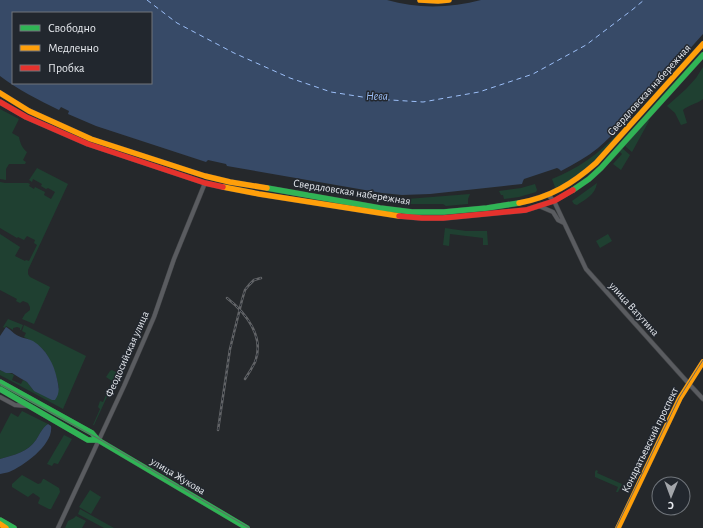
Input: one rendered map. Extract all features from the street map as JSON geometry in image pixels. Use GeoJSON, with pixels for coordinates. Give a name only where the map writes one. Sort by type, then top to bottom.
{"type":"FeatureCollection","features":[{"type":"Feature","properties":{"kind":"main road"},"geometry":{"type":"LineString","coordinates":[[420,0],[449,0]]}},
{"type":"Feature","properties":{"kind":"main road","name":"Свердловская набережная"},"geometry":{"type":"LineString","coordinates":[[0,93],[29,111],[91,139],[205,176],[230,182],[399,211],[443,212],[500,207],[523,203],[549,196],[573,182],[596,163],[703,44]]}},
{"type":"Feature","properties":{"kind":"main road","name":"Свердловская набережная"},"geometry":{"type":"LineString","coordinates":[[0,102],[32,120],[88,144],[205,183],[379,214],[422,218],[459,217],[526,210],[554,201],[565,195],[589,179],[601,168],[703,55]]}},
{"type":"Feature","properties":{"kind":"main road","name":"Кондратьевский проспект"},"geometry":{"type":"LineString","coordinates":[[618,528],[680,398],[703,362]]}},
{"type":"Feature","properties":{"kind":"main road","name":"улица Жукова"},"geometry":{"type":"LineString","coordinates":[[0,382],[92,433],[98,440],[247,528]]}},
{"type":"Feature","properties":{"kind":"main road","name":"улица Жукова"},"geometry":{"type":"LineString","coordinates":[[0,389],[88,440],[98,440]]}},
{"type":"Feature","properties":{"kind":"main road"},"geometry":{"type":"LineString","coordinates":[[0,520],[14,528]]}},
{"type":"Feature","properties":{"kind":"main road"},"geometry":{"type":"LineString","coordinates":[[0,524],[6,528]]}},
{"type":"Feature","properties":{"kind":"street","name":"Феодосийская улица"},"geometry":{"type":"LineString","coordinates":[[58,528],[124,386],[154,317],[174,258],[205,183]]}},
{"type":"Feature","properties":{"kind":"street","name":"улица Ватутина"},"geometry":{"type":"LineString","coordinates":[[549,196],[554,201],[586,269],[703,399]]}},
{"type":"Feature","properties":{"kind":"street","name":"улица Ватутина"},"geometry":{"type":"LineString","coordinates":[[538,206],[553,212],[558,220],[564,223]]}},
{"type":"Feature","properties":{"kind":"street"},"geometry":{"type":"LineString","coordinates":[[0,397],[19,406],[30,406]]}},
{"type":"Feature","properties":{"kind":"green space"},"geometry":{"type":"Polygon","coordinates":[[[703,67],[703,99],[683,110],[687,123],[681,125],[675,113],[667,106],[686,89],[703,67]]]}},
{"type":"Feature","properties":{"kind":"green space"},"geometry":{"type":"Polygon","coordinates":[[[0,109],[19,119],[12,133],[19,137],[24,149],[27,152],[23,160],[26,162],[25,164],[9,164],[6,169],[6,180],[0,179],[0,109]]]}},
{"type":"Feature","properties":{"kind":"green space"},"geometry":{"type":"Polygon","coordinates":[[[648,119],[649,121],[632,152],[625,145],[648,119]]]}},
{"type":"Feature","properties":{"kind":"green space"},"geometry":{"type":"Polygon","coordinates":[[[617,134],[619,136],[585,171],[556,190],[552,179],[570,171],[587,160],[603,148],[617,134]]]}},
{"type":"Feature","properties":{"kind":"green space"},"geometry":{"type":"Polygon","coordinates":[[[622,148],[630,155],[621,170],[613,164],[622,154],[620,152],[611,162],[610,161],[622,148]]]}},
{"type":"Feature","properties":{"kind":"green space"},"geometry":{"type":"Polygon","coordinates":[[[37,168],[68,184],[28,270],[30,277],[50,287],[34,324],[22,319],[30,310],[28,303],[23,301],[20,303],[16,301],[17,299],[0,290],[0,234],[20,247],[15,256],[25,261],[29,261],[37,245],[34,243],[35,240],[27,236],[24,240],[18,237],[17,238],[0,228],[0,182],[28,183],[30,184],[29,186],[34,189],[35,187],[45,192],[44,195],[51,199],[55,192],[48,188],[46,189],[41,186],[42,184],[33,179],[32,182],[29,180],[37,168]]]}},
{"type":"Feature","properties":{"kind":"green space"},"geometry":{"type":"Polygon","coordinates":[[[597,183],[590,196],[577,205],[574,204],[572,201],[597,183]]]}},
{"type":"Feature","properties":{"kind":"green space"},"geometry":{"type":"Polygon","coordinates":[[[535,184],[537,190],[536,192],[519,197],[504,199],[503,195],[501,195],[499,191],[521,188],[535,184]]]}},
{"type":"Feature","properties":{"kind":"green space"},"geometry":{"type":"Polygon","coordinates":[[[470,194],[468,204],[446,206],[443,204],[406,204],[407,199],[470,194]]]}},
{"type":"Feature","properties":{"kind":"green space"},"geometry":{"type":"Polygon","coordinates":[[[445,228],[466,231],[487,231],[488,245],[483,245],[483,238],[450,234],[449,246],[443,245],[445,228]]]}},
{"type":"Feature","properties":{"kind":"green space"},"geometry":{"type":"Polygon","coordinates":[[[608,234],[612,241],[600,248],[596,241],[608,234]]]}},
{"type":"Feature","properties":{"kind":"green space"},"geometry":{"type":"Polygon","coordinates":[[[8,319],[23,325],[21,330],[17,327],[13,328],[13,330],[6,326],[5,328],[3,327],[8,319]]]}},
{"type":"Feature","properties":{"kind":"green space"},"geometry":{"type":"Polygon","coordinates":[[[24,325],[86,356],[63,409],[0,375],[0,370],[12,374],[14,375],[12,380],[21,384],[23,380],[27,382],[34,391],[59,388],[54,369],[48,356],[38,345],[24,337],[26,333],[22,331],[24,325]]]}},
{"type":"Feature","properties":{"kind":"green space"},"geometry":{"type":"Polygon","coordinates":[[[112,370],[118,373],[93,425],[100,409],[98,407],[100,401],[103,402],[112,381],[106,377],[112,370]]]}},
{"type":"Feature","properties":{"kind":"green space"},"geometry":{"type":"Polygon","coordinates":[[[22,411],[48,424],[41,431],[33,444],[25,450],[0,459],[0,434],[11,413],[18,417],[22,411]]]}},
{"type":"Feature","properties":{"kind":"green space"},"geometry":{"type":"Polygon","coordinates":[[[64,435],[72,439],[58,464],[54,463],[52,466],[47,464],[64,435]]]}},
{"type":"Feature","properties":{"kind":"green space"},"geometry":{"type":"Polygon","coordinates":[[[596,470],[598,471],[597,473],[622,484],[618,492],[616,492],[618,487],[595,477],[596,470]]]}},
{"type":"Feature","properties":{"kind":"green space"},"geometry":{"type":"Polygon","coordinates":[[[22,475],[38,484],[44,479],[59,488],[60,492],[51,509],[39,504],[40,498],[33,493],[28,497],[12,487],[12,484],[22,475]]]}},
{"type":"Feature","properties":{"kind":"green space"},"geometry":{"type":"Polygon","coordinates":[[[90,490],[101,497],[91,514],[79,507],[90,490]]]}},
{"type":"Feature","properties":{"kind":"green space"},"geometry":{"type":"Polygon","coordinates":[[[80,509],[114,528],[104,528],[78,514],[80,509]]]}},
{"type":"Feature","properties":{"kind":"green space"},"geometry":{"type":"Polygon","coordinates":[[[76,516],[86,521],[82,528],[65,528],[68,521],[76,516]]]}},
{"type":"Feature","properties":{"kind":"water","name":"Нева"},"geometry":{"type":"Polygon","coordinates":[[[0,0],[387,0],[410,5],[446,6],[481,0],[703,0],[703,34],[654,89],[652,88],[643,98],[644,100],[616,131],[598,148],[576,163],[561,171],[557,168],[524,179],[522,184],[430,194],[402,195],[382,193],[227,166],[226,164],[208,160],[206,162],[96,126],[68,114],[69,111],[61,107],[59,110],[36,99],[14,86],[0,76],[0,0]]]}},
{"type":"Feature","properties":{"kind":"water"},"geometry":{"type":"Polygon","coordinates":[[[6,327],[17,335],[38,344],[49,357],[56,373],[59,390],[55,400],[34,391],[27,382],[12,373],[6,373],[0,370],[0,336],[6,327]]]}},
{"type":"Feature","properties":{"kind":"water"},"geometry":{"type":"Polygon","coordinates":[[[48,424],[51,426],[51,433],[48,440],[37,454],[15,469],[0,474],[0,459],[25,450],[33,444],[44,427],[48,424]]]}},
{"type":"Feature","properties":{"kind":"ferry route"},"geometry":{"type":"LineString","coordinates":[[147,0],[177,23],[234,53],[290,78],[331,92],[375,99],[423,102],[479,92],[533,74],[586,45],[644,0]]}},
{"type":"Feature","properties":{"kind":"tram line"},"geometry":{"type":"LineString","coordinates":[[616,528],[679,398],[703,360]]}},
{"type":"Feature","properties":{"kind":"tram line"},"geometry":{"type":"LineString","coordinates":[[0,384],[99,439],[249,528]]}},
{"type":"Feature","properties":{"kind":"railway"},"geometry":{"type":"LineString","coordinates":[[218,430],[230,349],[242,300],[245,290],[249,285],[254,280],[261,278]]}},
{"type":"Feature","properties":{"kind":"railway"},"geometry":{"type":"LineString","coordinates":[[227,298],[247,318],[256,335],[258,344],[255,362],[245,379]]}},
{"type":"Feature","properties":{"kind":"traffic: fast"},"geometry":{"type":"LineString","coordinates":[[573,190],[589,179],[601,168],[703,55]]}},
{"type":"Feature","properties":{"kind":"traffic: fast"},"geometry":{"type":"LineString","coordinates":[[267,188],[380,208],[412,212],[444,212],[519,203]]}},
{"type":"Feature","properties":{"kind":"traffic: fast"},"geometry":{"type":"LineString","coordinates":[[0,382],[92,433],[98,440],[247,528]]}},
{"type":"Feature","properties":{"kind":"traffic: fast"},"geometry":{"type":"LineString","coordinates":[[0,389],[88,440],[98,440]]}},
{"type":"Feature","properties":{"kind":"traffic: fast"},"geometry":{"type":"LineString","coordinates":[[0,520],[14,528]]}},
{"type":"Feature","properties":{"kind":"traffic: slow"},"geometry":{"type":"LineString","coordinates":[[420,0],[449,0]]}},
{"type":"Feature","properties":{"kind":"traffic: slow"},"geometry":{"type":"LineString","coordinates":[[519,203],[541,197],[560,189],[596,163],[703,44]]}},
{"type":"Feature","properties":{"kind":"traffic: slow"},"geometry":{"type":"LineString","coordinates":[[0,93],[29,111],[91,139],[205,176],[267,188]]}},
{"type":"Feature","properties":{"kind":"traffic: slow"},"geometry":{"type":"LineString","coordinates":[[223,187],[399,216]]}},
{"type":"Feature","properties":{"kind":"traffic: slow"},"geometry":{"type":"LineString","coordinates":[[618,528],[680,398],[703,362]]}},
{"type":"Feature","properties":{"kind":"traffic: slow"},"geometry":{"type":"LineString","coordinates":[[0,524],[6,528]]}},
{"type":"Feature","properties":{"kind":"traffic: jam"},"geometry":{"type":"LineString","coordinates":[[0,102],[26,117],[88,144],[205,183],[223,187]]}},
{"type":"Feature","properties":{"kind":"traffic: jam"},"geometry":{"type":"LineString","coordinates":[[399,216],[443,218],[526,210],[554,201],[573,190]]}}]}
